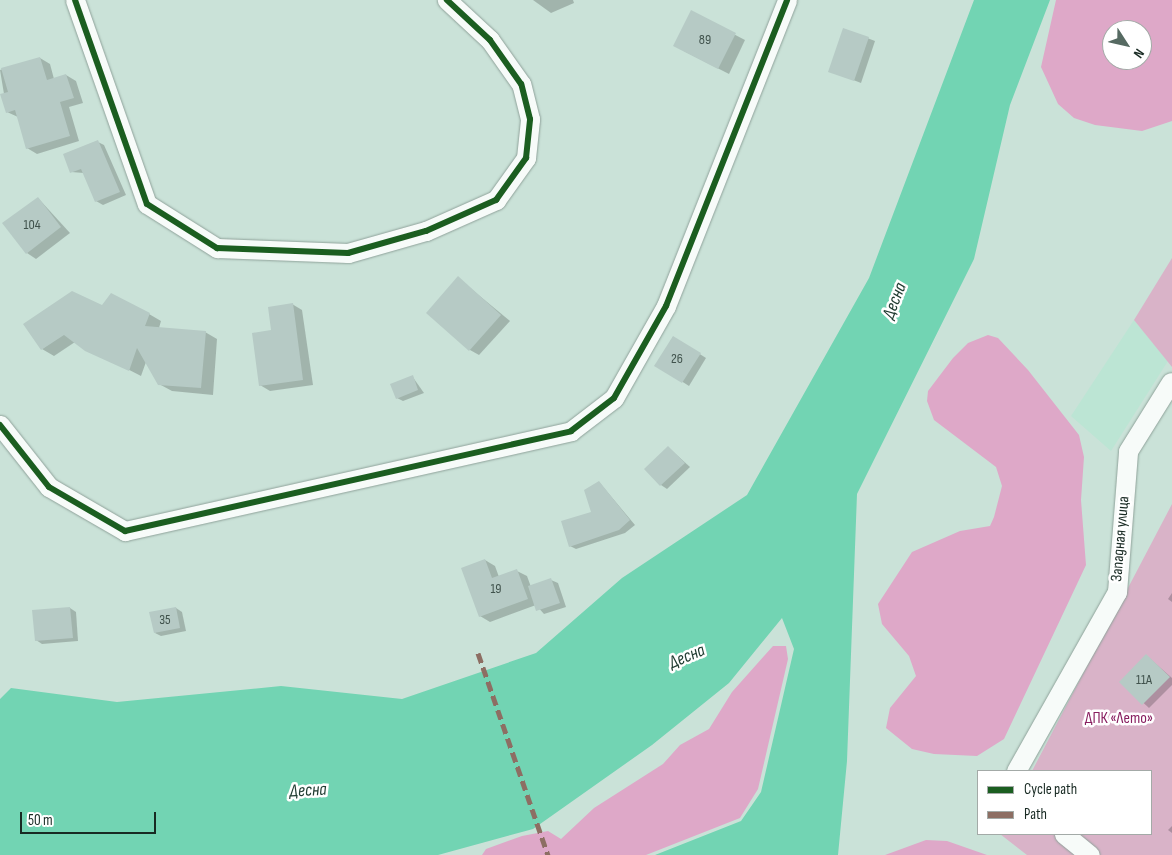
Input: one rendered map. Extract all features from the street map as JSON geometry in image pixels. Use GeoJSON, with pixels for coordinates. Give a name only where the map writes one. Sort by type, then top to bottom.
{"type":"FeatureCollection","features":[{"type":"Feature","properties":{"kind":"street"},"geometry":{"type":"LineString","coordinates":[[75,0],[147,204],[217,248],[348,253],[426,231],[496,200],[526,158],[530,119],[521,84],[490,40],[447,0]]}},
{"type":"Feature","properties":{"kind":"street"},"geometry":{"type":"LineString","coordinates":[[0,425],[49,487],[125,530],[571,431],[614,398],[666,306],[787,0]]}},
{"type":"Feature","properties":{"kind":"street","name":"Западная улица"},"geometry":{"type":"LineString","coordinates":[[1017,770],[1117,592],[1128,451],[1171,382]]}},
{"type":"Feature","properties":{"kind":"street"},"geometry":{"type":"LineString","coordinates":[[1065,835],[1090,855]]}},
{"type":"Feature","properties":{"kind":"shaded area"},"geometry":{"type":"Polygon","coordinates":[[[1056,0],[1172,0],[1172,121],[1142,131],[1095,125],[1074,118],[1058,104],[1041,67],[1056,0]]]}},
{"type":"Feature","properties":{"kind":"shaded area"},"geometry":{"type":"Polygon","coordinates":[[[1134,320],[1168,361],[1111,451],[1071,416],[1134,320]]]}},
{"type":"Feature","properties":{"kind":"shaded area"},"geometry":{"type":"Polygon","coordinates":[[[988,335],[998,338],[1028,370],[1079,435],[1084,457],[1081,500],[1086,565],[1004,739],[977,756],[934,754],[912,749],[886,728],[890,708],[916,676],[909,656],[882,624],[878,604],[912,552],[960,531],[990,526],[994,517],[1002,486],[996,467],[934,420],[927,401],[928,391],[953,358],[968,343],[988,335]]]}},
{"type":"Feature","properties":{"kind":"shaded area"},"geometry":{"type":"Polygon","coordinates":[[[773,646],[786,646],[788,659],[758,789],[740,818],[646,855],[482,855],[486,849],[522,836],[548,831],[561,839],[594,808],[663,764],[680,745],[709,729],[732,692],[773,646]]]}},
{"type":"Feature","properties":{"kind":"shaded area"},"geometry":{"type":"Polygon","coordinates":[[[926,840],[947,841],[987,855],[885,855],[926,840]]]}},
{"type":"Feature","properties":{"kind":"green space"},"geometry":{"type":"Polygon","coordinates":[[[1172,258],[1172,367],[1134,320],[1172,258]]]}},
{"type":"Feature","properties":{"kind":"green space","name":"ДПК «Лето»"},"geometry":{"type":"Polygon","coordinates":[[[1172,504],[1172,855],[1027,855],[1001,835],[1152,835],[1152,770],[1033,770],[1172,504]]]}},
{"type":"Feature","properties":{"kind":"water","name":"Десна"},"geometry":{"type":"Polygon","coordinates":[[[974,0],[1050,0],[1010,105],[974,259],[857,494],[847,761],[838,855],[655,855],[741,821],[761,792],[794,649],[782,618],[729,683],[652,745],[533,829],[438,855],[0,855],[0,699],[11,688],[117,702],[281,686],[402,699],[536,653],[622,578],[747,495],[869,278],[974,0]]]}},
{"type":"Feature","properties":{"kind":"building"},"geometry":{"type":"Polygon","coordinates":[[[691,10],[736,33],[718,69],[673,46],[691,10]]]}},
{"type":"Feature","properties":{"kind":"building"},"geometry":{"type":"Polygon","coordinates":[[[843,28],[869,37],[854,81],[828,72],[843,28]]]}},
{"type":"Feature","properties":{"kind":"building"},"geometry":{"type":"Polygon","coordinates":[[[40,57],[47,80],[66,74],[74,98],[60,102],[70,136],[26,149],[15,110],[6,113],[0,94],[8,92],[1,68],[40,57]]]}},
{"type":"Feature","properties":{"kind":"building"},"geometry":{"type":"Polygon","coordinates":[[[98,140],[120,192],[95,202],[81,169],[70,173],[63,154],[98,140]]]}},
{"type":"Feature","properties":{"kind":"building"},"geometry":{"type":"Polygon","coordinates":[[[38,197],[61,227],[26,254],[2,223],[38,197]]]}},
{"type":"Feature","properties":{"kind":"building"},"geometry":{"type":"Polygon","coordinates":[[[458,276],[501,315],[469,351],[426,313],[458,276]]]}},
{"type":"Feature","properties":{"kind":"building"},"geometry":{"type":"Polygon","coordinates":[[[72,291],[102,305],[111,293],[150,313],[145,326],[206,331],[201,388],[158,385],[137,348],[129,371],[85,351],[64,335],[41,350],[23,324],[72,291]]]}},
{"type":"Feature","properties":{"kind":"building"},"geometry":{"type":"Polygon","coordinates":[[[293,303],[303,380],[259,386],[252,333],[271,330],[268,307],[293,303]]]}},
{"type":"Feature","properties":{"kind":"building"},"geometry":{"type":"Polygon","coordinates":[[[673,336],[701,353],[682,383],[654,366],[673,336]]]}},
{"type":"Feature","properties":{"kind":"building"},"geometry":{"type":"Polygon","coordinates":[[[413,375],[418,390],[396,399],[390,384],[413,375]]]}},
{"type":"Feature","properties":{"kind":"building"},"geometry":{"type":"Polygon","coordinates":[[[668,446],[685,463],[660,486],[644,469],[668,446]]]}},
{"type":"Feature","properties":{"kind":"building"},"geometry":{"type":"Polygon","coordinates":[[[599,481],[630,520],[619,530],[569,547],[561,521],[591,512],[584,490],[599,481]]]}},
{"type":"Feature","properties":{"kind":"building"},"geometry":{"type":"Polygon","coordinates":[[[485,559],[492,578],[517,569],[528,599],[479,617],[461,568],[485,559]]]}},
{"type":"Feature","properties":{"kind":"building"},"geometry":{"type":"Polygon","coordinates":[[[551,578],[560,603],[536,611],[528,586],[551,578]]]}},
{"type":"Feature","properties":{"kind":"building"},"geometry":{"type":"Polygon","coordinates":[[[70,607],[73,638],[35,641],[32,610],[70,607]]]}},
{"type":"Feature","properties":{"kind":"building"},"geometry":{"type":"Polygon","coordinates":[[[176,607],[180,628],[154,633],[149,612],[176,607]]]}},
{"type":"Feature","properties":{"kind":"building"},"geometry":{"type":"Polygon","coordinates":[[[1146,654],[1170,677],[1142,705],[1119,682],[1146,654]]]}},
{"type":"Feature","properties":{"kind":"marked path"},"geometry":{"type":"LineString","coordinates":[[478,653],[548,855]]}},
{"type":"Feature","properties":{"kind":"cycle path"},"geometry":{"type":"LineString","coordinates":[[75,0],[147,204],[217,248],[348,253],[426,231],[496,200],[526,158],[530,119],[521,84],[490,40],[447,0]]}},
{"type":"Feature","properties":{"kind":"cycle path"},"geometry":{"type":"LineString","coordinates":[[0,425],[49,487],[125,531],[571,431],[614,398],[666,306],[787,0]]}}]}
